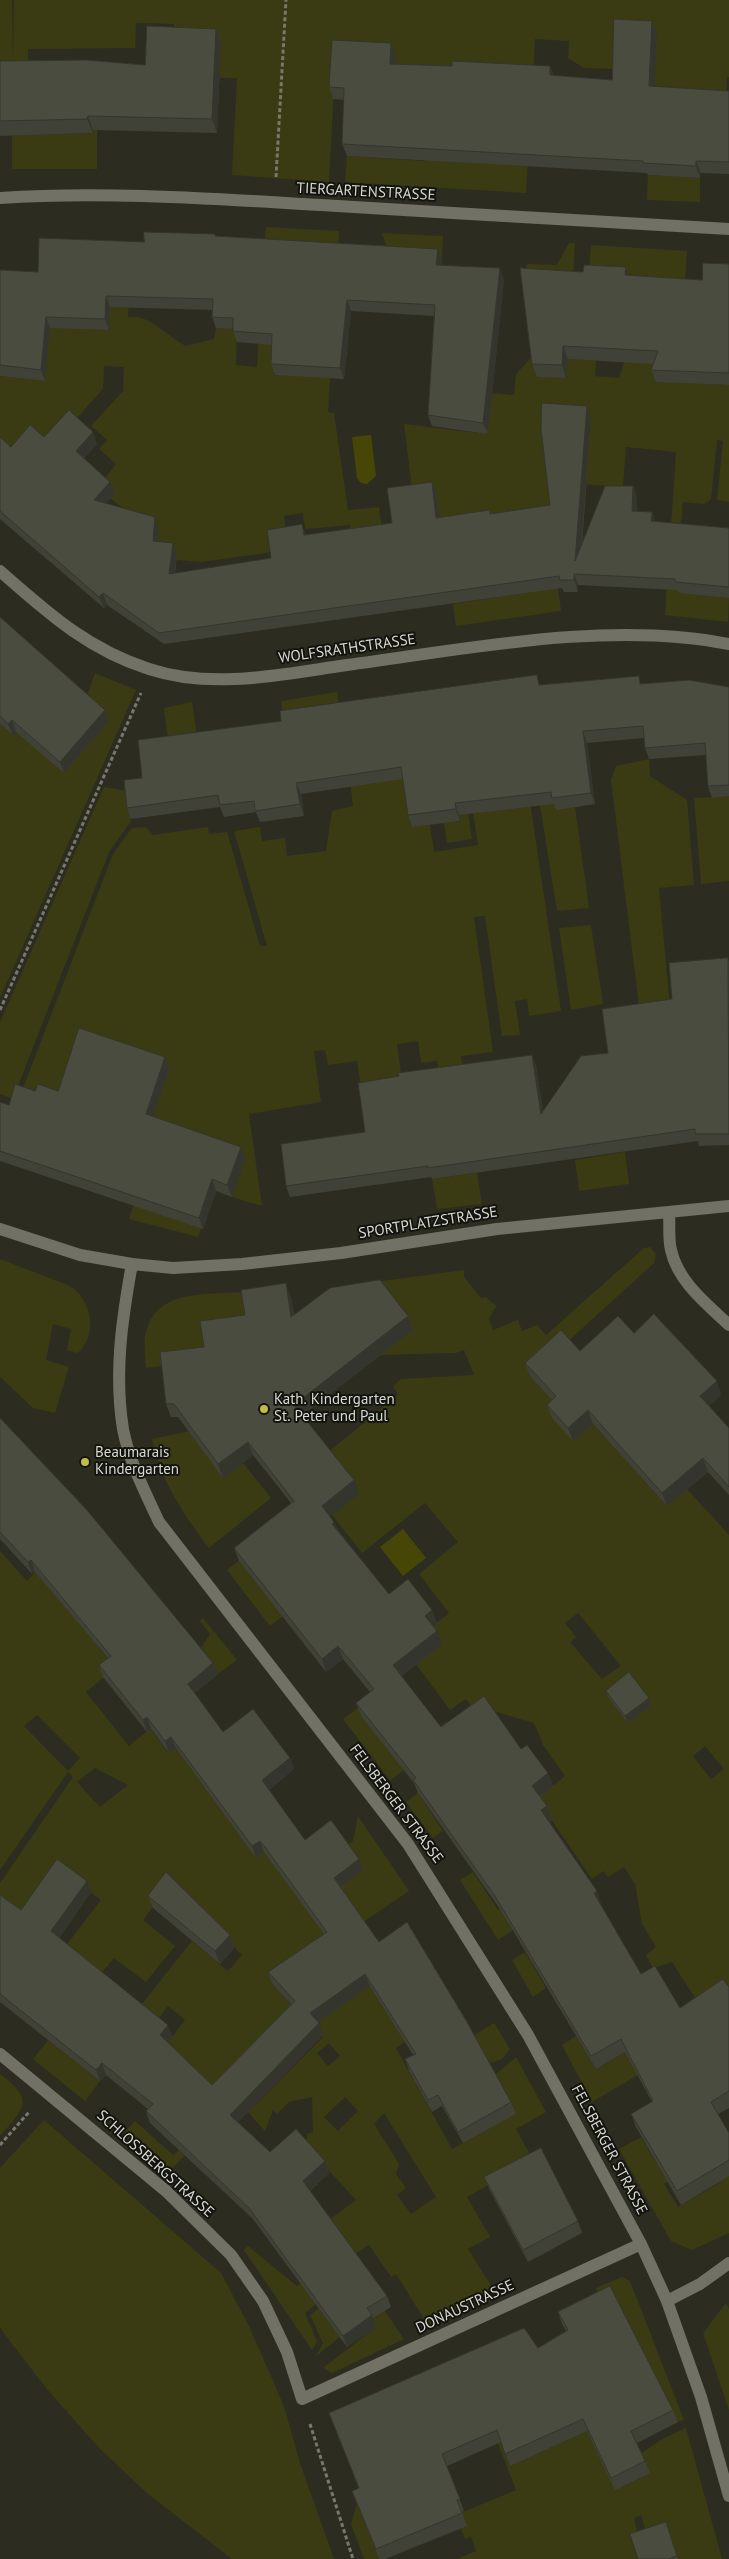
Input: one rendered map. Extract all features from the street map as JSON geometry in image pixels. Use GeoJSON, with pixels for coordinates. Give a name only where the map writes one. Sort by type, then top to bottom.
{"type":"FeatureCollection","features":[{"type":"Feature","properties":{"kind":"street","name":"TIERGARTENSTRASSE"},"geometry":{"type":"LineString","coordinates":[[0,198],[106,196],[274,203],[729,229]]}},
{"type":"Feature","properties":{"kind":"street","name":"WOLFSRATHSTRASSE"},"geometry":{"type":"LineString","coordinates":[[0,571],[62,624],[105,652],[150,670],[218,680],[280,675],[561,638],[638,636],[708,640],[729,644]]}},
{"type":"Feature","properties":{"kind":"street","name":"SPORTPLATZSTRASSE"},"geometry":{"type":"LineString","coordinates":[[132,1264],[173,1268],[242,1264],[341,1253],[497,1229],[729,1206]]}},
{"type":"Feature","properties":{"kind":"street"},"geometry":{"type":"LineString","coordinates":[[669,1212],[671,1250],[678,1270],[692,1290],[729,1325]]}},
{"type":"Feature","properties":{"kind":"street"},"geometry":{"type":"LineString","coordinates":[[0,1229],[80,1255],[132,1264]]}},
{"type":"Feature","properties":{"kind":"street","name":"FELSBERGER STRASSE"},"geometry":{"type":"LineString","coordinates":[[132,1264],[122,1318],[118,1387],[124,1430],[139,1479],[159,1522],[408,1844],[528,2035],[641,2244],[667,2301],[701,2397],[729,2496]]}},
{"type":"Feature","properties":{"kind":"street","name":"SCHLOSSBERGSTRASSE"},"geometry":{"type":"LineString","coordinates":[[0,2054],[166,2191],[231,2255],[263,2301],[287,2352],[302,2400]]}},
{"type":"Feature","properties":{"kind":"street","name":"DONAUSTRASSE"},"geometry":{"type":"LineString","coordinates":[[302,2400],[641,2244]]}},
{"type":"Feature","properties":{"kind":"street"},"geometry":{"type":"LineString","coordinates":[[667,2301],[700,2284],[729,2263]]}},
{"type":"Feature","properties":{"kind":"path"},"geometry":{"type":"LineString","coordinates":[[274,203],[286,0]]}},
{"type":"Feature","properties":{"kind":"path"},"geometry":{"type":"LineString","coordinates":[[0,1010],[150,670]]}},
{"type":"Feature","properties":{"kind":"path"},"geometry":{"type":"LineString","coordinates":[[0,2145],[48,2092]]}},
{"type":"Feature","properties":{"kind":"path"},"geometry":{"type":"LineString","coordinates":[[302,2400],[353,2559]]}},
{"type":"Feature","properties":{"kind":"shaded area"},"geometry":{"type":"Polygon","coordinates":[[[0,0],[12,0],[13,56],[14,0],[729,0],[729,77],[727,77],[726,94],[654,93],[642,70],[584,68],[568,58],[569,41],[535,39],[526,193],[345,182],[347,156],[425,161],[427,126],[336,52],[329,182],[232,175],[237,78],[219,78],[174,41],[174,24],[136,23],[135,48],[28,49],[28,135],[92,133],[93,130],[97,130],[97,169],[12,169],[12,126],[0,130],[0,0]]]}},
{"type":"Feature","properties":{"kind":"shaded area"},"geometry":{"type":"Polygon","coordinates":[[[648,175],[700,178],[700,202],[647,200],[648,175]]]}},
{"type":"Feature","properties":{"kind":"shaded area"},"geometry":{"type":"Polygon","coordinates":[[[266,227],[339,231],[338,254],[264,250],[266,227]]]}},
{"type":"Feature","properties":{"kind":"shaded area"},"geometry":{"type":"Polygon","coordinates":[[[382,233],[443,236],[442,260],[389,256],[382,233]]]}},
{"type":"Feature","properties":{"kind":"shaded area"},"geometry":{"type":"Polygon","coordinates":[[[569,243],[575,243],[571,313],[562,312],[567,369],[568,359],[596,360],[595,376],[619,378],[625,360],[589,268],[591,245],[687,251],[681,344],[703,384],[729,385],[729,502],[717,500],[723,441],[717,440],[711,499],[704,504],[683,502],[680,534],[729,598],[728,622],[665,615],[676,452],[626,447],[623,487],[570,483],[556,525],[467,545],[413,497],[404,424],[479,433],[492,393],[514,395],[516,374],[541,347],[522,280],[527,264],[557,265],[569,243]]]}},
{"type":"Feature","properties":{"kind":"shaded area"},"geometry":{"type":"Polygon","coordinates":[[[112,251],[129,301],[128,317],[136,317],[151,322],[186,346],[214,339],[216,328],[237,329],[236,365],[257,367],[259,334],[330,350],[348,351],[345,364],[331,364],[328,412],[334,413],[348,510],[379,507],[383,537],[352,541],[350,525],[305,529],[303,513],[284,516],[287,539],[273,552],[201,562],[177,560],[157,553],[135,518],[110,498],[102,482],[116,464],[99,449],[107,440],[91,426],[123,391],[124,367],[104,366],[103,389],[73,422],[15,458],[0,445],[0,376],[45,381],[41,311],[58,327],[109,330],[112,251]]]}},
{"type":"Feature","properties":{"kind":"shaded area"},"geometry":{"type":"Polygon","coordinates":[[[371,435],[376,476],[367,484],[361,483],[357,478],[352,437],[371,435]]]}},
{"type":"Feature","properties":{"kind":"shaded area"},"geometry":{"type":"Polygon","coordinates":[[[558,588],[561,611],[456,626],[453,604],[558,588]]]}},
{"type":"Feature","properties":{"kind":"shaded area"},"geometry":{"type":"Polygon","coordinates":[[[95,673],[136,690],[0,998],[0,724],[13,735],[85,701],[95,673]]]}},
{"type":"Feature","properties":{"kind":"shaded area"},"geometry":{"type":"Polygon","coordinates":[[[337,692],[340,714],[284,723],[281,701],[337,692]]]}},
{"type":"Feature","properties":{"kind":"shaded area"},"geometry":{"type":"Polygon","coordinates":[[[192,702],[198,744],[169,748],[164,708],[192,702]]]}},
{"type":"Feature","properties":{"kind":"shaded area"},"geometry":{"type":"Polygon","coordinates":[[[649,759],[650,776],[687,800],[694,885],[659,888],[671,1018],[642,1030],[611,780],[616,766],[649,759]]]}},
{"type":"Feature","properties":{"kind":"shaded area"},"geometry":{"type":"Polygon","coordinates":[[[405,772],[412,826],[430,825],[434,852],[478,845],[469,784],[529,795],[561,1011],[529,1016],[527,999],[515,1001],[520,1035],[502,1036],[485,916],[474,917],[493,1052],[461,1056],[464,1076],[440,1080],[437,1061],[421,1063],[418,1041],[397,1044],[403,1088],[362,1094],[357,1061],[328,1065],[325,1050],[314,1051],[321,1102],[249,1114],[262,1206],[232,1197],[245,1159],[230,1153],[198,1237],[129,1219],[145,1169],[117,1087],[20,1096],[113,854],[132,828],[146,827],[153,835],[208,827],[209,834],[227,832],[260,946],[267,946],[234,831],[260,827],[262,841],[285,838],[287,856],[326,851],[332,811],[353,806],[350,780],[405,772]]]}},
{"type":"Feature","properties":{"kind":"shaded area"},"geometry":{"type":"Polygon","coordinates":[[[463,777],[472,839],[447,843],[444,823],[460,821],[458,802],[463,777]]]}},
{"type":"Feature","properties":{"kind":"shaded area"},"geometry":{"type":"Polygon","coordinates":[[[104,787],[128,791],[131,821],[109,852],[13,1099],[0,1094],[0,1022],[104,787]]]}},
{"type":"Feature","properties":{"kind":"shaded area"},"geometry":{"type":"Polygon","coordinates":[[[538,793],[575,807],[589,908],[557,911],[538,793]]]}},
{"type":"Feature","properties":{"kind":"shaded area"},"geometry":{"type":"Polygon","coordinates":[[[729,796],[729,881],[701,884],[694,798],[729,796]]]}},
{"type":"Feature","properties":{"kind":"shaded area"},"geometry":{"type":"Polygon","coordinates":[[[591,925],[603,1004],[571,1010],[559,928],[591,925]]]}},
{"type":"Feature","properties":{"kind":"shaded area"},"geometry":{"type":"Polygon","coordinates":[[[625,1152],[629,1184],[579,1191],[575,1160],[625,1152]]]}},
{"type":"Feature","properties":{"kind":"shaded area"},"geometry":{"type":"Polygon","coordinates":[[[477,1173],[482,1204],[437,1209],[432,1179],[477,1173]]]}},
{"type":"Feature","properties":{"kind":"shaded area"},"geometry":{"type":"Polygon","coordinates":[[[650,1247],[656,1254],[654,1263],[554,1354],[593,1424],[667,1506],[676,1498],[678,1479],[729,1535],[729,1993],[708,2018],[672,1962],[653,1968],[646,1955],[656,1947],[642,1924],[635,1884],[624,1867],[608,1877],[604,1871],[592,1879],[537,1799],[565,1776],[543,1745],[534,1723],[490,1710],[479,1717],[466,1699],[450,1710],[416,1664],[441,1645],[429,1629],[449,1613],[419,1574],[458,1542],[425,1503],[362,1553],[332,1515],[359,1493],[327,1453],[398,1395],[393,1386],[401,1379],[474,1375],[464,1350],[456,1353],[380,1355],[413,1329],[337,1287],[464,1270],[464,1277],[481,1298],[486,1297],[496,1306],[489,1319],[493,1330],[518,1320],[522,1331],[537,1325],[546,1335],[644,1248],[650,1247]],[[578,1613],[565,1623],[576,1637],[570,1642],[602,1679],[621,1666],[578,1613]],[[705,1746],[693,1756],[711,1779],[724,1769],[705,1746]]]}},
{"type":"Feature","properties":{"kind":"shaded area"},"geometry":{"type":"Polygon","coordinates":[[[0,1259],[70,1286],[83,1299],[87,1307],[90,1316],[89,1334],[86,1343],[76,1353],[67,1350],[71,1329],[53,1324],[46,1360],[69,1367],[55,1413],[33,1408],[0,1377],[0,1259]]]}},
{"type":"Feature","properties":{"kind":"shaded area"},"geometry":{"type":"Polygon","coordinates":[[[243,1292],[250,1328],[209,1360],[146,1368],[145,1337],[150,1321],[158,1310],[170,1302],[183,1297],[243,1292]]]}},
{"type":"Feature","properties":{"kind":"shaded area"},"geometry":{"type":"Polygon","coordinates":[[[195,1430],[223,1478],[243,1463],[271,1498],[209,1548],[190,1522],[167,1483],[152,1439],[195,1430]]]}},
{"type":"Feature","properties":{"kind":"shaded area"},"geometry":{"type":"Polygon","coordinates":[[[403,1529],[426,1558],[403,1576],[380,1547],[403,1529]]]}},
{"type":"Feature","properties":{"kind":"shaded area"},"geometry":{"type":"Polygon","coordinates":[[[0,1551],[27,1581],[36,1571],[107,1657],[162,1610],[134,1652],[86,1692],[129,1746],[150,1729],[169,1753],[178,1746],[246,1844],[254,1839],[269,1859],[298,1838],[303,1844],[346,1846],[353,1841],[358,1816],[409,1891],[272,1984],[299,2013],[220,2094],[158,2055],[185,2020],[168,2006],[155,2023],[138,2009],[192,1941],[228,1971],[242,1955],[170,1885],[143,1920],[175,1946],[146,1982],[114,1958],[98,1977],[64,1948],[101,1900],[62,1871],[25,1922],[0,1904],[0,1883],[73,1777],[68,1772],[0,1870],[0,1551]],[[37,1715],[24,1726],[68,1771],[80,1758],[37,1715]],[[95,1768],[77,1782],[100,1807],[128,1785],[95,1768]]]}},
{"type":"Feature","properties":{"kind":"shaded area"},"geometry":{"type":"Polygon","coordinates":[[[239,1561],[269,1599],[289,1611],[270,1626],[227,1570],[239,1561]]]}},
{"type":"Feature","properties":{"kind":"shaded area"},"geometry":{"type":"Polygon","coordinates":[[[203,1618],[237,1660],[218,1674],[199,1651],[210,1634],[200,1621],[203,1618]]]}},
{"type":"Feature","properties":{"kind":"shaded area"},"geometry":{"type":"Polygon","coordinates":[[[374,1696],[424,1737],[447,1721],[456,1734],[390,1780],[343,1719],[374,1696]]]}},
{"type":"Feature","properties":{"kind":"shaded area"},"geometry":{"type":"Polygon","coordinates":[[[418,1793],[443,1831],[433,1838],[406,1802],[418,1793]]]}},
{"type":"Feature","properties":{"kind":"shaded area"},"geometry":{"type":"Polygon","coordinates":[[[473,1872],[498,1910],[551,1875],[567,1896],[498,1940],[460,1880],[473,1872]]]}},
{"type":"Feature","properties":{"kind":"shaded area"},"geometry":{"type":"Polygon","coordinates":[[[525,1952],[546,1988],[533,1997],[512,1960],[525,1952]]]}},
{"type":"Feature","properties":{"kind":"shaded area"},"geometry":{"type":"Polygon","coordinates":[[[376,1958],[405,2042],[396,2048],[452,2149],[515,2114],[495,2075],[516,2057],[546,2112],[516,2129],[533,2160],[467,2197],[490,2237],[468,2249],[498,2297],[429,2327],[396,2274],[391,2277],[369,2245],[353,2255],[328,2221],[356,2200],[301,2140],[307,2139],[307,2134],[313,2132],[312,2097],[289,2102],[277,2114],[273,2110],[265,2131],[248,2112],[323,2037],[313,2026],[358,1994],[376,1958]],[[329,2043],[317,2053],[328,2066],[340,2056],[329,2043]],[[345,2097],[324,2117],[338,2131],[358,2111],[345,2097]],[[384,2113],[374,2124],[399,2164],[396,2174],[406,2188],[397,2195],[411,2214],[436,2197],[384,2113]]]}},
{"type":"Feature","properties":{"kind":"shaded area"},"geometry":{"type":"Polygon","coordinates":[[[494,2023],[510,2049],[502,2059],[488,2064],[473,2036],[494,2023]]]}},
{"type":"Feature","properties":{"kind":"shaded area"},"geometry":{"type":"Polygon","coordinates":[[[576,2036],[596,2069],[625,2052],[638,2075],[592,2102],[562,2045],[576,2036]]]}},
{"type":"Feature","properties":{"kind":"shaded area"},"geometry":{"type":"Polygon","coordinates":[[[48,2040],[100,2081],[85,2101],[33,2059],[48,2040]]]}},
{"type":"Feature","properties":{"kind":"shaded area"},"geometry":{"type":"Polygon","coordinates":[[[0,2074],[18,2090],[22,2097],[22,2103],[16,2118],[0,2136],[0,2074]]]}},
{"type":"Feature","properties":{"kind":"shaded area"},"geometry":{"type":"Polygon","coordinates":[[[44,2120],[221,2273],[249,2326],[284,2406],[300,2463],[334,2559],[232,2559],[148,2494],[99,2448],[46,2388],[3,2332],[0,2327],[0,2168],[44,2120]]]}},
{"type":"Feature","properties":{"kind":"shaded area"},"geometry":{"type":"Polygon","coordinates":[[[135,2121],[173,2155],[179,2150],[185,2155],[168,2173],[123,2134],[135,2121]]]}},
{"type":"Feature","properties":{"kind":"shaded area"},"geometry":{"type":"Polygon","coordinates":[[[641,2137],[668,2182],[664,2184],[678,2207],[719,2183],[729,2145],[729,2233],[692,2250],[671,2241],[619,2149],[641,2137]]]}},
{"type":"Feature","properties":{"kind":"shaded area"},"geometry":{"type":"Polygon","coordinates":[[[248,2246],[297,2286],[301,2283],[317,2303],[305,2313],[317,2342],[312,2350],[244,2250],[248,2246]]]}},
{"type":"Feature","properties":{"kind":"shaded area"},"geometry":{"type":"Polygon","coordinates":[[[622,2277],[630,2281],[684,2420],[678,2422],[603,2304],[596,2288],[622,2277]]]}},
{"type":"Feature","properties":{"kind":"shaded area"},"geometry":{"type":"Polygon","coordinates":[[[726,2303],[729,2309],[729,2410],[703,2333],[726,2303]]]}},
{"type":"Feature","properties":{"kind":"shaded area"},"geometry":{"type":"Polygon","coordinates":[[[362,2307],[385,2311],[404,2339],[332,2373],[323,2368],[376,2327],[362,2307]]]}},
{"type":"Feature","properties":{"kind":"shaded area"},"geometry":{"type":"Polygon","coordinates":[[[319,2308],[340,2337],[316,2356],[323,2343],[310,2315],[319,2308]]]}},
{"type":"Feature","properties":{"kind":"shaded area"},"geometry":{"type":"Polygon","coordinates":[[[491,2426],[587,2430],[616,2490],[640,2454],[662,2439],[686,2428],[722,2559],[678,2559],[668,2529],[647,2536],[641,2515],[634,2518],[639,2538],[638,2559],[457,2559],[476,2551],[471,2537],[465,2539],[456,2515],[516,2490],[491,2426]]]}},
{"type":"Feature","properties":{"kind":"shaded area"},"geometry":{"type":"Polygon","coordinates":[[[357,2503],[379,2559],[364,2559],[351,2524],[357,2503]]]}},
{"type":"Feature","properties":{"kind":"building"},"geometry":{"type":"Polygon","coordinates":[[[614,19],[652,21],[649,86],[729,91],[729,162],[696,161],[696,166],[643,163],[643,161],[342,144],[344,88],[329,87],[332,40],[391,43],[390,64],[452,66],[452,61],[550,66],[550,75],[612,80],[614,19]]]}},
{"type":"Feature","properties":{"kind":"building"},"geometry":{"type":"Polygon","coordinates":[[[147,26],[216,29],[212,119],[88,116],[87,119],[0,121],[0,61],[86,60],[145,65],[147,26]]]}},
{"type":"Feature","properties":{"kind":"building"},"geometry":{"type":"Polygon","coordinates":[[[144,232],[215,234],[215,236],[438,249],[436,265],[500,268],[483,423],[428,415],[435,305],[347,300],[340,368],[271,364],[272,334],[233,331],[233,318],[212,317],[213,299],[106,296],[105,319],[46,317],[41,370],[0,365],[0,270],[38,272],[39,238],[144,242],[144,232]]]}},
{"type":"Feature","properties":{"kind":"building"},"geometry":{"type":"Polygon","coordinates":[[[703,263],[729,264],[729,373],[651,370],[658,351],[563,346],[562,365],[532,364],[520,268],[583,272],[584,265],[626,267],[625,275],[702,280],[703,263]]]}},
{"type":"Feature","properties":{"kind":"building"},"geometry":{"type":"Polygon","coordinates":[[[542,403],[587,406],[575,561],[605,486],[633,486],[632,511],[652,512],[651,521],[729,528],[729,587],[675,582],[675,579],[574,574],[574,580],[560,580],[559,576],[159,633],[103,593],[99,597],[0,511],[0,437],[11,447],[30,425],[44,437],[69,410],[93,432],[76,451],[110,482],[94,500],[155,517],[153,541],[173,543],[169,574],[271,558],[267,530],[302,524],[304,535],[392,523],[387,488],[432,482],[436,518],[489,510],[490,514],[550,505],[541,429],[542,403]]]}},
{"type":"Feature","properties":{"kind":"building"},"geometry":{"type":"Polygon","coordinates":[[[0,617],[105,710],[60,762],[12,720],[8,724],[0,716],[0,617]]]}},
{"type":"Feature","properties":{"kind":"building"},"geometry":{"type":"Polygon","coordinates":[[[537,675],[539,685],[639,676],[640,684],[689,680],[729,687],[729,785],[708,786],[705,743],[645,748],[643,726],[583,731],[591,793],[552,798],[551,792],[455,803],[456,809],[408,815],[401,767],[296,783],[300,804],[255,811],[254,801],[220,805],[218,795],[127,808],[124,780],[142,778],[138,740],[281,721],[280,711],[537,675]]]}},
{"type":"Feature","properties":{"kind":"building"},"geometry":{"type":"Polygon","coordinates":[[[728,958],[729,1134],[695,1134],[695,1129],[428,1168],[428,1166],[286,1186],[281,1144],[365,1132],[358,1083],[399,1076],[398,1073],[532,1055],[541,1114],[581,1056],[608,1053],[602,1009],[672,999],[669,963],[728,958]]]}},
{"type":"Feature","properties":{"kind":"building"},"geometry":{"type":"Polygon","coordinates":[[[79,1028],[165,1057],[146,1114],[241,1147],[227,1185],[212,1179],[199,1218],[0,1151],[0,1102],[9,1105],[15,1084],[35,1091],[38,1084],[58,1091],[79,1028]]]}},
{"type":"Feature","properties":{"kind":"building"},"geometry":{"type":"Polygon","coordinates":[[[380,1280],[408,1316],[294,1405],[354,1480],[322,1506],[334,1522],[332,1524],[389,1594],[408,1579],[432,1610],[425,1616],[437,1631],[393,1665],[441,1727],[484,1696],[521,1749],[527,1745],[548,1773],[532,1786],[547,1806],[541,1810],[597,1891],[594,1893],[641,1974],[655,1966],[680,2008],[723,1979],[729,1987],[729,2091],[711,2102],[729,2133],[729,2160],[677,2191],[631,2114],[653,2101],[621,2039],[591,2056],[495,1896],[413,1780],[416,1778],[356,1703],[374,1689],[338,1646],[322,1659],[234,1548],[294,1501],[248,1442],[218,1464],[174,1404],[166,1404],[160,1352],[204,1347],[200,1321],[245,1315],[241,1290],[286,1283],[291,1317],[330,1288],[380,1280]]]}},
{"type":"Feature","properties":{"kind":"building"},"geometry":{"type":"Polygon","coordinates":[[[654,1314],[717,1381],[700,1396],[729,1428],[729,1487],[703,1458],[662,1493],[588,1410],[568,1428],[547,1405],[556,1396],[525,1363],[561,1330],[580,1351],[618,1316],[634,1333],[654,1314]]]}},
{"type":"Feature","properties":{"kind":"building"},"geometry":{"type":"Polygon","coordinates":[[[0,1418],[87,1510],[213,1663],[188,1684],[223,1732],[253,1709],[290,1758],[262,1780],[305,1840],[331,1820],[359,1859],[334,1878],[379,1942],[407,1922],[467,2022],[511,2102],[458,2132],[438,2095],[428,2100],[405,2059],[416,2054],[365,1974],[310,2013],[319,2023],[230,2115],[270,2152],[296,2129],[325,2161],[303,2181],[387,2296],[367,2308],[372,2315],[343,2336],[249,2208],[146,2111],[153,2104],[102,2063],[96,2070],[0,1994],[0,1895],[21,1910],[57,1859],[87,1881],[51,1931],[168,2025],[160,2035],[212,2085],[295,2001],[268,1972],[327,1932],[260,1841],[252,1846],[171,1737],[165,1741],[147,1717],[143,1720],[99,1665],[111,1656],[31,1560],[28,1562],[0,1532],[0,1418]]]}},
{"type":"Feature","properties":{"kind":"building"},"geometry":{"type":"Polygon","coordinates":[[[629,1672],[649,1698],[625,1716],[606,1691],[629,1672]]]}},
{"type":"Feature","properties":{"kind":"building"},"geometry":{"type":"Polygon","coordinates":[[[166,1872],[230,1935],[215,1951],[148,1896],[166,1872]]]}},
{"type":"Feature","properties":{"kind":"building"},"geometry":{"type":"Polygon","coordinates":[[[541,2148],[578,2221],[523,2250],[484,2177],[541,2148]]]}},
{"type":"Feature","properties":{"kind":"building"},"geometry":{"type":"Polygon","coordinates":[[[610,2286],[673,2410],[631,2431],[645,2461],[611,2478],[583,2419],[505,2454],[497,2430],[442,2454],[460,2499],[457,2500],[462,2513],[376,2549],[352,2491],[359,2488],[329,2413],[524,2328],[538,2348],[568,2330],[558,2312],[610,2286]]]}},
{"type":"Feature","properties":{"kind":"building"},"geometry":{"type":"Polygon","coordinates":[[[666,2522],[677,2556],[668,2559],[638,2559],[630,2534],[666,2522]]]}},
{"type":"Feature","properties":{"kind":"place","name":"Kath. Kindergarten St. Peter und Paul"},"geometry":{"type":"Point","coordinates":[264,1409]}},
{"type":"Feature","properties":{"kind":"place","name":"Beaumarais Kindergarten"},"geometry":{"type":"Point","coordinates":[85,1462]}}]}
